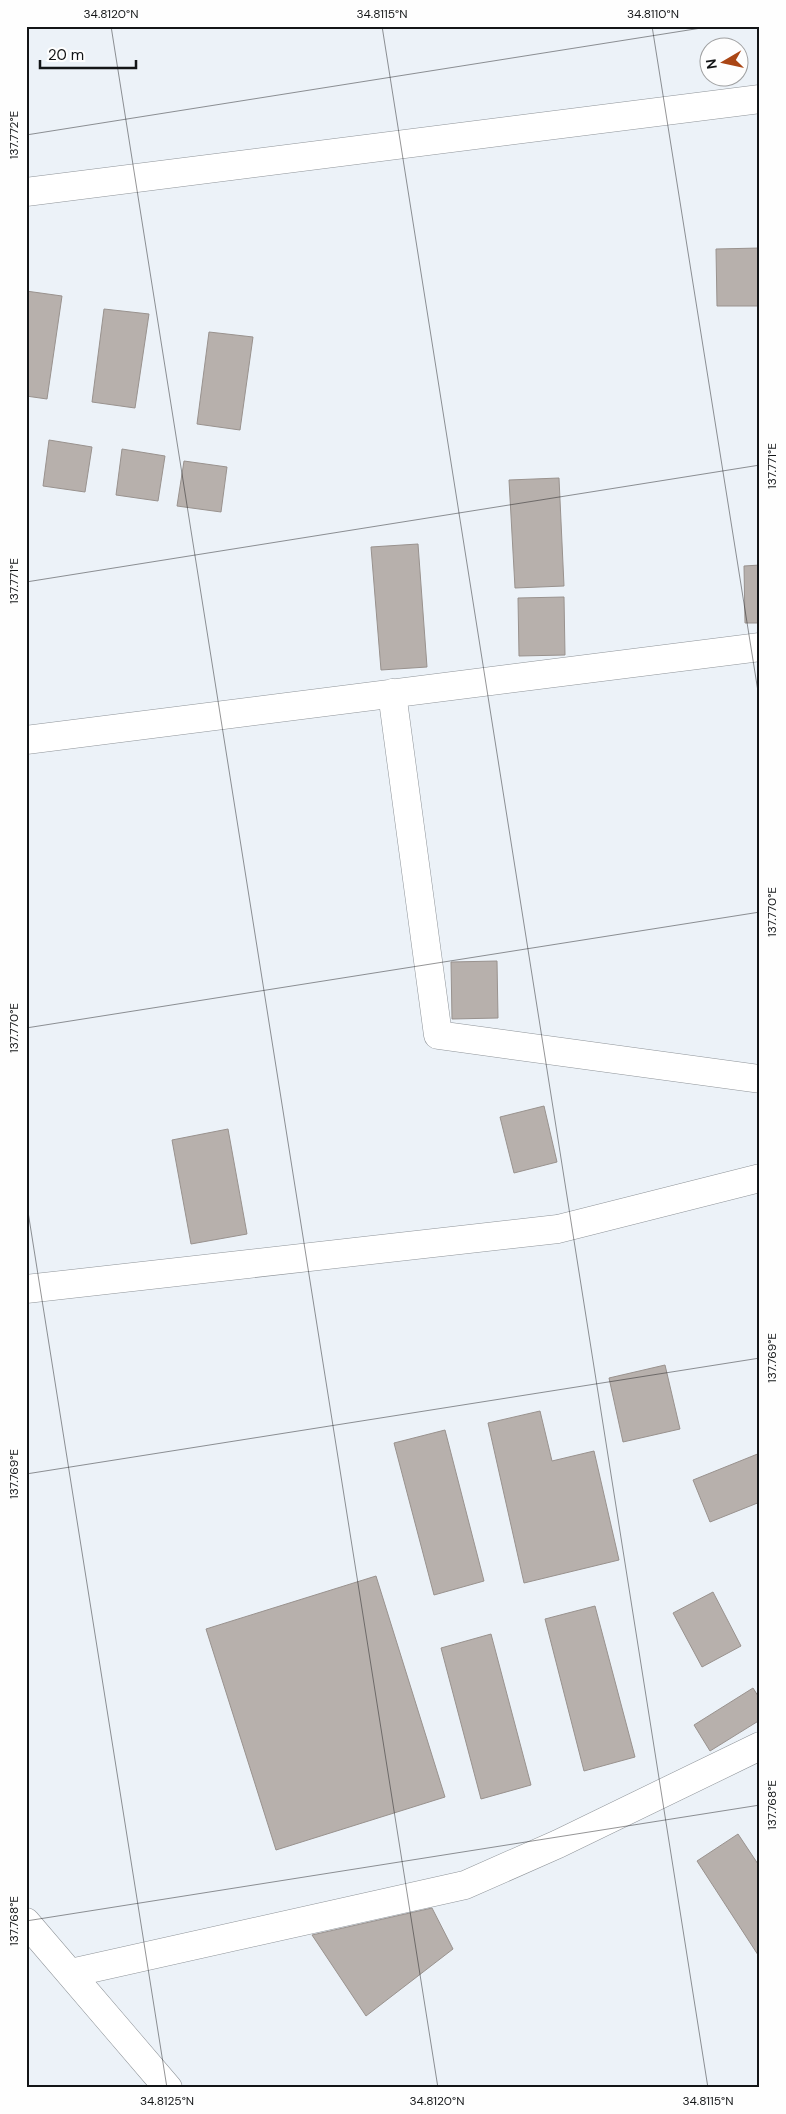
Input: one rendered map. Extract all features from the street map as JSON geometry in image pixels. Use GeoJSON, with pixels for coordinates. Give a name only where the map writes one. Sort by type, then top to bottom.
{"type":"FeatureCollection","features":[{"type":"Feature","properties":{"kind":"street"},"geometry":{"type":"LineString","coordinates":[[26,192],[760,100]]}},
{"type":"Feature","properties":{"kind":"street"},"geometry":{"type":"LineString","coordinates":[[26,740],[760,647]]}},
{"type":"Feature","properties":{"kind":"street"},"geometry":{"type":"LineString","coordinates":[[392,693],[438,1035],[760,1079]]}},
{"type":"Feature","properties":{"kind":"street"},"geometry":{"type":"LineString","coordinates":[[26,1289],[558,1229],[760,1178]]}},
{"type":"Feature","properties":{"kind":"street"},"geometry":{"type":"LineString","coordinates":[[71,1973],[464,1885],[558,1844],[760,1746]]}},
{"type":"Feature","properties":{"kind":"street"},"geometry":{"type":"LineString","coordinates":[[26,1922],[168,2088]]}},
{"type":"Feature","properties":{"kind":"building"},"geometry":{"type":"Polygon","coordinates":[[[760,248],[760,306],[717,306],[716,249],[760,248]]]}},
{"type":"Feature","properties":{"kind":"building"},"geometry":{"type":"Polygon","coordinates":[[[26,291],[62,296],[47,399],[26,396],[26,291]]]}},
{"type":"Feature","properties":{"kind":"building"},"geometry":{"type":"Polygon","coordinates":[[[104,309],[149,314],[135,408],[92,402],[104,309]]]}},
{"type":"Feature","properties":{"kind":"building"},"geometry":{"type":"Polygon","coordinates":[[[209,332],[253,337],[240,430],[197,424],[209,332]]]}},
{"type":"Feature","properties":{"kind":"building"},"geometry":{"type":"Polygon","coordinates":[[[49,440],[92,447],[85,492],[43,486],[49,440]]]}},
{"type":"Feature","properties":{"kind":"building"},"geometry":{"type":"Polygon","coordinates":[[[122,449],[165,456],[158,501],[116,495],[122,449]]]}},
{"type":"Feature","properties":{"kind":"building"},"geometry":{"type":"Polygon","coordinates":[[[184,461],[227,467],[221,512],[177,506],[184,461]]]}},
{"type":"Feature","properties":{"kind":"building"},"geometry":{"type":"Polygon","coordinates":[[[559,478],[564,586],[515,588],[509,480],[559,478]]]}},
{"type":"Feature","properties":{"kind":"building"},"geometry":{"type":"Polygon","coordinates":[[[418,544],[427,667],[381,670],[371,547],[418,544]]]}},
{"type":"Feature","properties":{"kind":"building"},"geometry":{"type":"Polygon","coordinates":[[[760,565],[760,623],[745,623],[744,566],[760,565]]]}},
{"type":"Feature","properties":{"kind":"building"},"geometry":{"type":"Polygon","coordinates":[[[564,597],[565,655],[519,656],[518,598],[564,597]]]}},
{"type":"Feature","properties":{"kind":"building"},"geometry":{"type":"Polygon","coordinates":[[[497,961],[498,1018],[452,1019],[451,962],[497,961]]]}},
{"type":"Feature","properties":{"kind":"building"},"geometry":{"type":"Polygon","coordinates":[[[544,1106],[557,1162],[514,1173],[500,1117],[544,1106]]]}},
{"type":"Feature","properties":{"kind":"building"},"geometry":{"type":"Polygon","coordinates":[[[228,1129],[247,1234],[191,1244],[172,1140],[228,1129]]]}},
{"type":"Feature","properties":{"kind":"building"},"geometry":{"type":"Polygon","coordinates":[[[665,1365],[680,1429],[623,1442],[609,1378],[665,1365]]]}},
{"type":"Feature","properties":{"kind":"building"},"geometry":{"type":"Polygon","coordinates":[[[540,1411],[552,1461],[594,1451],[619,1560],[524,1583],[488,1423],[540,1411]]]}},
{"type":"Feature","properties":{"kind":"building"},"geometry":{"type":"Polygon","coordinates":[[[445,1430],[484,1581],[434,1595],[394,1443],[445,1430]]]}},
{"type":"Feature","properties":{"kind":"building"},"geometry":{"type":"Polygon","coordinates":[[[760,1453],[760,1502],[710,1522],[693,1480],[760,1453]]]}},
{"type":"Feature","properties":{"kind":"building"},"geometry":{"type":"Polygon","coordinates":[[[376,1576],[445,1797],[276,1850],[206,1629],[376,1576]]]}},
{"type":"Feature","properties":{"kind":"building"},"geometry":{"type":"Polygon","coordinates":[[[713,1592],[741,1646],[702,1667],[673,1613],[713,1592]]]}},
{"type":"Feature","properties":{"kind":"building"},"geometry":{"type":"Polygon","coordinates":[[[595,1606],[635,1757],[584,1771],[545,1619],[595,1606]]]}},
{"type":"Feature","properties":{"kind":"building"},"geometry":{"type":"Polygon","coordinates":[[[491,1634],[531,1785],[481,1799],[441,1648],[491,1634]]]}},
{"type":"Feature","properties":{"kind":"building"},"geometry":{"type":"Polygon","coordinates":[[[753,1688],[760,1699],[760,1720],[710,1751],[694,1725],[753,1688]]]}},
{"type":"Feature","properties":{"kind":"building"},"geometry":{"type":"Polygon","coordinates":[[[738,1834],[760,1867],[760,1958],[697,1861],[738,1834]]]}},
{"type":"Feature","properties":{"kind":"building"},"geometry":{"type":"Polygon","coordinates":[[[432,1908],[453,1949],[366,2016],[312,1935],[432,1908]]]}}]}
